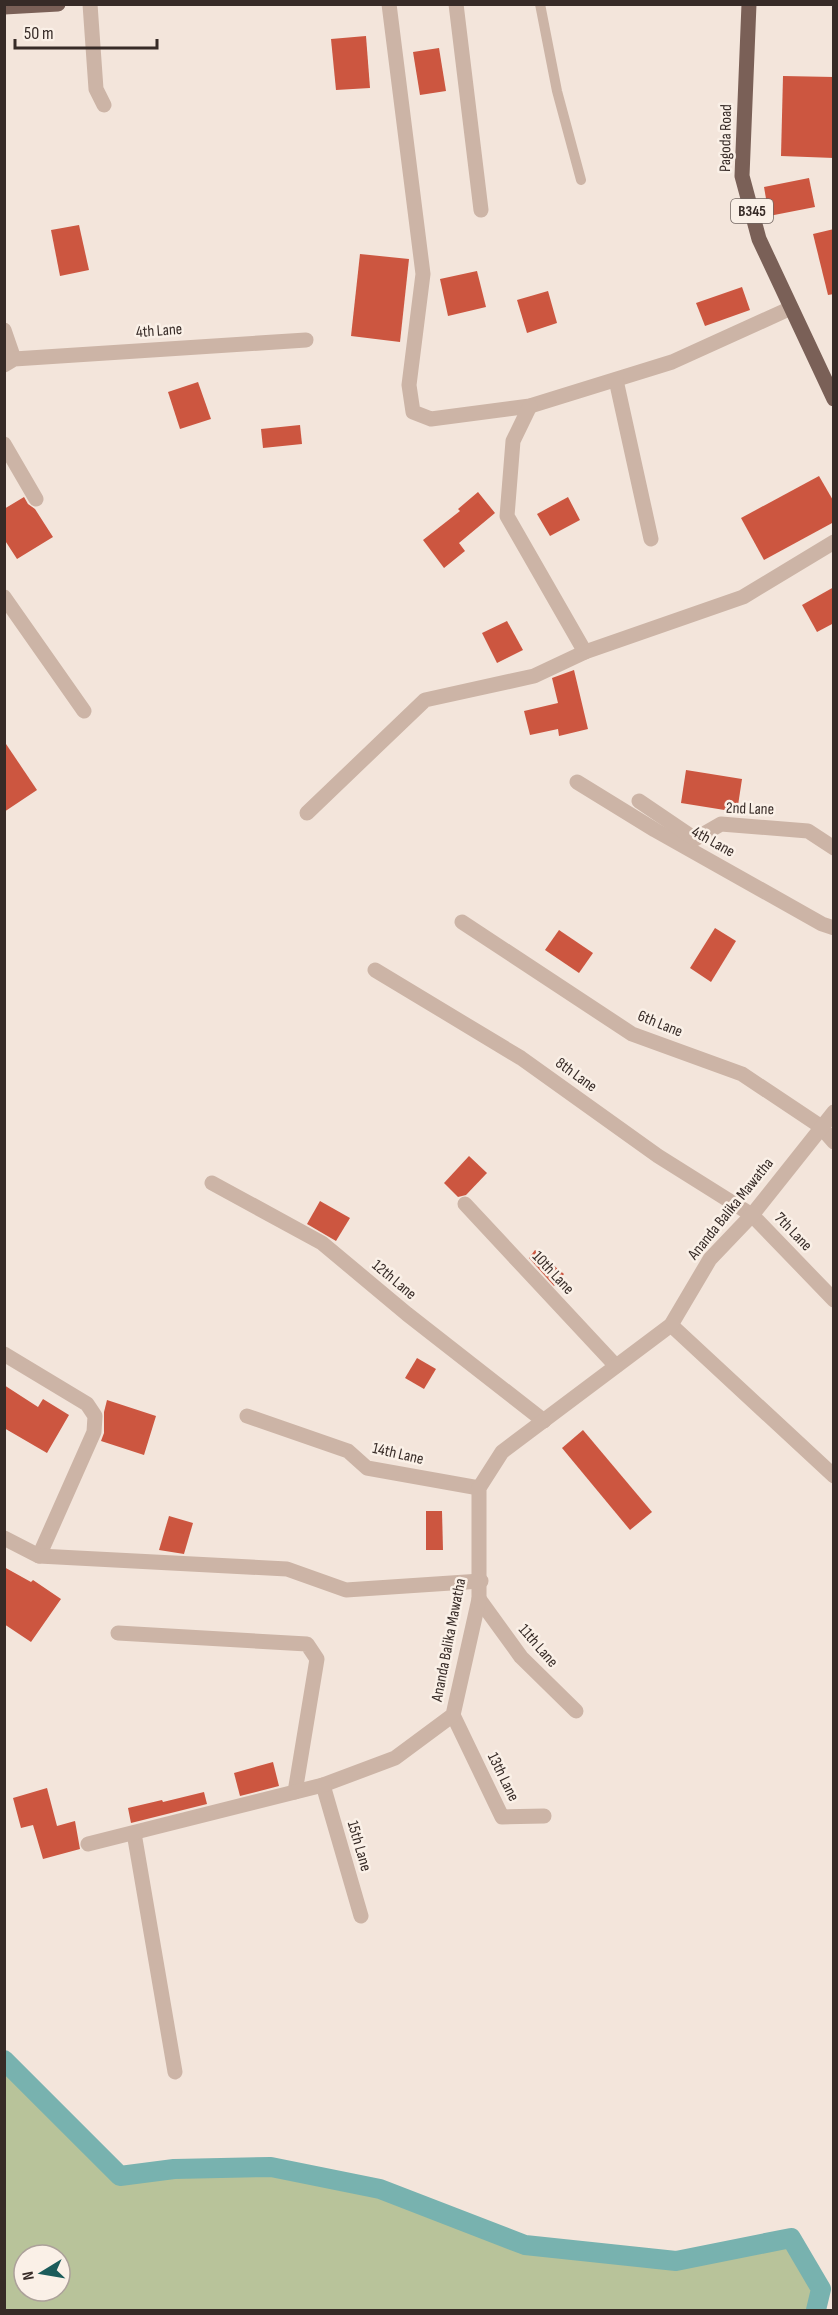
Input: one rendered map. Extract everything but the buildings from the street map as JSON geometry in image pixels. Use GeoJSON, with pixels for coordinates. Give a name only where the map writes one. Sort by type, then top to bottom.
{"type":"FeatureCollection","features":[{"type":"Feature","properties":{"kind":"main road"},"geometry":{"type":"LineString","coordinates":[[4,7],[58,4]]}},
{"type":"Feature","properties":{"kind":"main road","name":"Pagoda Road"},"geometry":{"type":"LineString","coordinates":[[749,4],[742,176],[759,238],[834,399]]}},
{"type":"Feature","properties":{"kind":"street"},"geometry":{"type":"LineString","coordinates":[[90,4],[96,89],[104,105]]}},
{"type":"Feature","properties":{"kind":"street"},"geometry":{"type":"LineString","coordinates":[[389,4],[423,274],[409,385],[413,412],[431,419],[530,406],[672,362],[790,308]]}},
{"type":"Feature","properties":{"kind":"street"},"geometry":{"type":"LineString","coordinates":[[456,4],[481,210]]}},
{"type":"Feature","properties":{"kind":"street","name":"4th Lane"},"geometry":{"type":"LineString","coordinates":[[4,330],[9,362],[306,340]]}},
{"type":"Feature","properties":{"kind":"street"},"geometry":{"type":"LineString","coordinates":[[616,380],[651,539]]}},
{"type":"Feature","properties":{"kind":"street"},"geometry":{"type":"LineString","coordinates":[[530,406],[513,441],[507,516],[585,652]]}},
{"type":"Feature","properties":{"kind":"street"},"geometry":{"type":"LineString","coordinates":[[4,444],[36,499]]}},
{"type":"Feature","properties":{"kind":"street"},"geometry":{"type":"LineString","coordinates":[[307,813],[426,700],[534,676],[585,652],[743,597],[834,542]]}},
{"type":"Feature","properties":{"kind":"street"},"geometry":{"type":"LineString","coordinates":[[4,597],[84,711]]}},
{"type":"Feature","properties":{"kind":"street","name":"4th Lane"},"geometry":{"type":"LineString","coordinates":[[577,782],[655,830],[822,924],[834,928]]}},
{"type":"Feature","properties":{"kind":"street","name":"2nd Lane"},"geometry":{"type":"LineString","coordinates":[[639,801],[695,839],[721,824],[808,831],[834,848]]}},
{"type":"Feature","properties":{"kind":"street","name":"6th Lane"},"geometry":{"type":"LineString","coordinates":[[462,922],[632,1034],[742,1074],[820,1126],[834,1142]]}},
{"type":"Feature","properties":{"kind":"street","name":"8th Lane"},"geometry":{"type":"LineString","coordinates":[[375,970],[521,1058],[658,1156],[752,1215]]}},
{"type":"Feature","properties":{"kind":"street","name":"Ananda Balika Mawatha"},"geometry":{"type":"LineString","coordinates":[[88,1844],[323,1785],[395,1758],[453,1715],[479,1599],[481,1581],[479,1488],[502,1452],[671,1325],[710,1259],[752,1215],[820,1126],[834,1112]]}},
{"type":"Feature","properties":{"kind":"street","name":"12th Lane"},"geometry":{"type":"LineString","coordinates":[[212,1183],[322,1243],[407,1314],[544,1421]]}},
{"type":"Feature","properties":{"kind":"street","name":"10th Lane"},"geometry":{"type":"LineString","coordinates":[[465,1204],[616,1366]]}},
{"type":"Feature","properties":{"kind":"street","name":"7th Lane"},"geometry":{"type":"LineString","coordinates":[[752,1215],[834,1300]]}},
{"type":"Feature","properties":{"kind":"street"},"geometry":{"type":"LineString","coordinates":[[671,1325],[834,1476]]}},
{"type":"Feature","properties":{"kind":"street"},"geometry":{"type":"LineString","coordinates":[[4,1354],[87,1404],[94,1416],[94,1432],[39,1556]]}},
{"type":"Feature","properties":{"kind":"street","name":"14th Lane"},"geometry":{"type":"LineString","coordinates":[[247,1416],[348,1451],[367,1468],[479,1488]]}},
{"type":"Feature","properties":{"kind":"street"},"geometry":{"type":"LineString","coordinates":[[4,1538],[39,1556],[287,1569],[346,1590],[481,1581]]}},
{"type":"Feature","properties":{"kind":"street","name":"11th Lane"},"geometry":{"type":"LineString","coordinates":[[479,1599],[521,1657],[576,1711]]}},
{"type":"Feature","properties":{"kind":"street"},"geometry":{"type":"LineString","coordinates":[[118,1633],[307,1644],[317,1659],[295,1792]]}},
{"type":"Feature","properties":{"kind":"street","name":"13th Lane"},"geometry":{"type":"LineString","coordinates":[[453,1715],[502,1817],[544,1816]]}},
{"type":"Feature","properties":{"kind":"street","name":"15th Lane"},"geometry":{"type":"LineString","coordinates":[[323,1785],[361,1916]]}},
{"type":"Feature","properties":{"kind":"street"},"geometry":{"type":"LineString","coordinates":[[134,1833],[175,2072]]}},
{"type":"Feature","properties":{"kind":"lane"},"geometry":{"type":"LineString","coordinates":[[540,4],[557,91],[581,180]]}},
{"type":"Feature","properties":{"kind":"green space"},"geometry":{"type":"Polygon","coordinates":[[[4,2060],[120,2176],[174,2169],[271,2167],[380,2189],[525,2245],[676,2261],[791,2238],[821,2289],[816,2310],[5,2310],[4,2060]]]}},
{"type":"Feature","properties":{"kind":"waterway"},"geometry":{"type":"LineString","coordinates":[[4,2060],[120,2176],[174,2169],[271,2167],[380,2189],[525,2245],[676,2261],[791,2238],[821,2289],[816,2310]]}}]}
